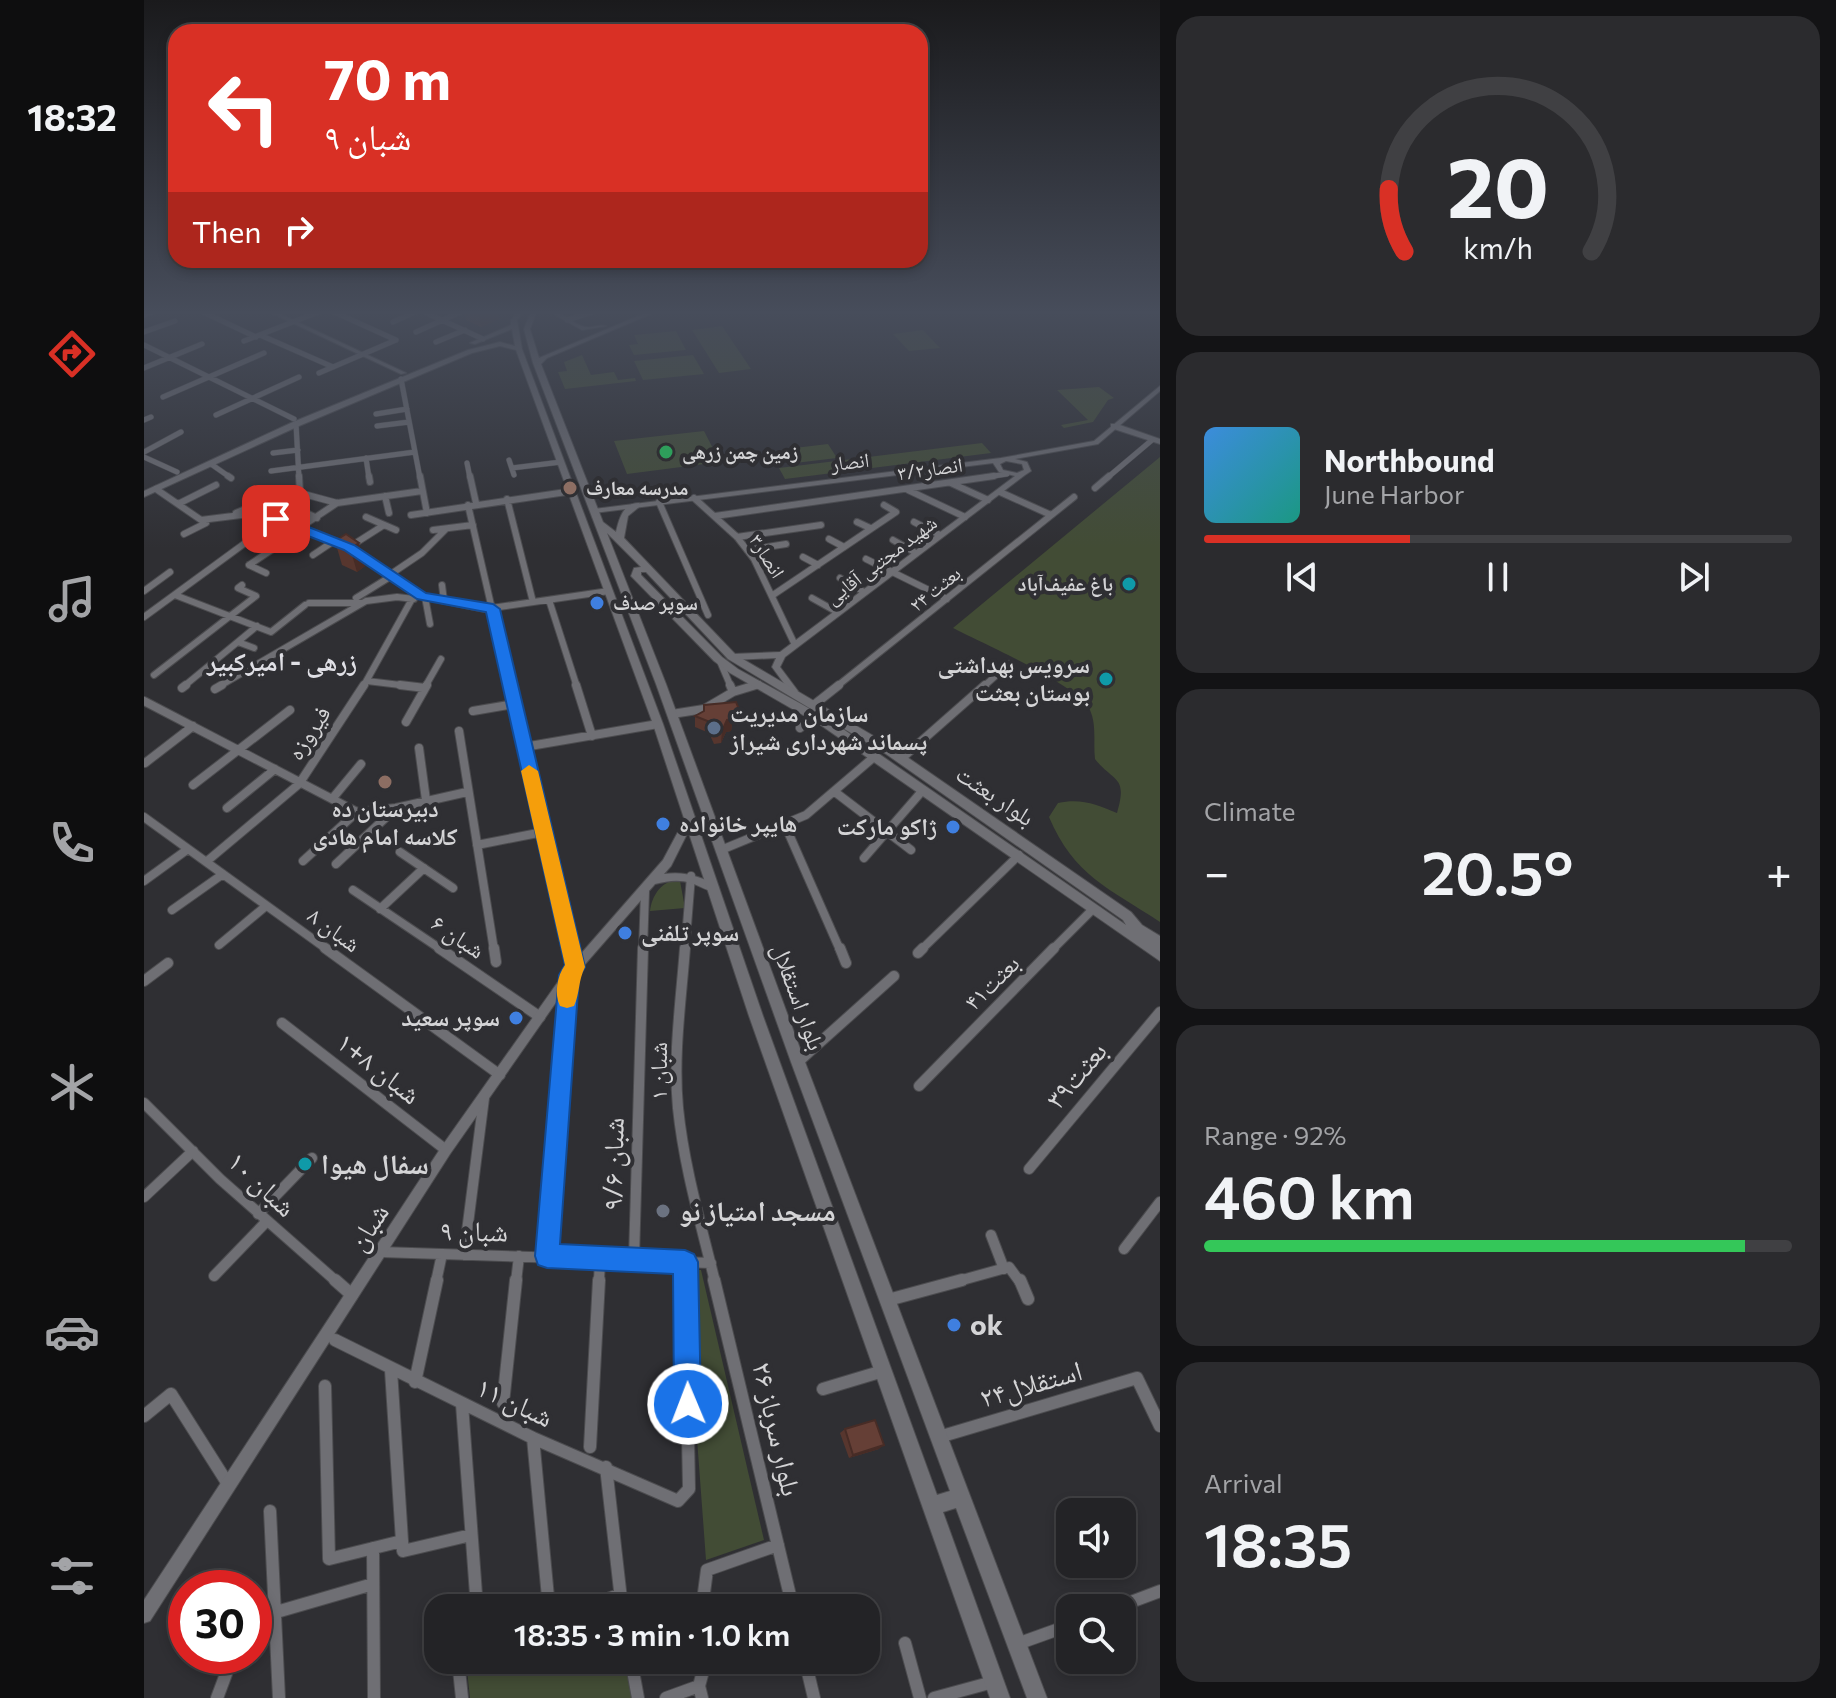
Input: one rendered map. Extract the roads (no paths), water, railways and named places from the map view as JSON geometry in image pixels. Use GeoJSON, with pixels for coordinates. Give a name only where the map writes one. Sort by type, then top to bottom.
{"type":"FeatureCollection","features":[{"type":"Feature","properties":{"kind":"main road"},"geometry":{"type":"LineString","coordinates":[[144,486],[368,390]]}},
{"type":"Feature","properties":{"kind":"main road","name":"بلوار استقلال"},"geometry":{"type":"LineString","coordinates":[[536,390],[562,453],[597,518],[621,579],[1037,1698]]}},
{"type":"Feature","properties":{"kind":"main road","name":"بلوار استقلال"},"geometry":{"type":"LineString","coordinates":[[545,390],[573,491],[658,724],[756,1016],[1000,1698]]}},
{"type":"Feature","properties":{"kind":"main road"},"geometry":{"type":"LineString","coordinates":[[1117,423],[1157,439]]}},
{"type":"Feature","properties":{"kind":"main road"},"geometry":{"type":"LineString","coordinates":[[144,494],[255,440]]}},
{"type":"Feature","properties":{"kind":"main road"},"geometry":{"type":"LineString","coordinates":[[619,538],[624,515],[636,505]]}},
{"type":"Feature","properties":{"kind":"main road","name":"بلوار بعثت"},"geometry":{"type":"LineString","coordinates":[[597,518],[732,657],[794,691],[901,759],[1016,837],[1160,943]]}},
{"type":"Feature","properties":{"kind":"main road","name":"بلوار بعثت"},"geometry":{"type":"LineString","coordinates":[[647,569],[637,570],[636,576],[718,659],[826,723],[1160,955]]}},
{"type":"Feature","properties":{"kind":"main road"},"geometry":{"type":"LineString","coordinates":[[607,585],[621,579],[650,590]]}},
{"type":"Feature","properties":{"kind":"main road"},"geometry":{"type":"LineString","coordinates":[[628,598],[639,589],[650,590]]}},
{"type":"Feature","properties":{"kind":"main road"},"geometry":{"type":"LineString","coordinates":[[674,771],[692,768]]}},
{"type":"Feature","properties":{"kind":"main road"},"geometry":{"type":"LineString","coordinates":[[756,1016],[781,1013]]}},
{"type":"Feature","properties":{"kind":"main road"},"geometry":{"type":"LineString","coordinates":[[931,1506],[961,1497]]}},
{"type":"Feature","properties":{"kind":"street"},"geometry":{"type":"LineString","coordinates":[[163,397],[179,390]]}},
{"type":"Feature","properties":{"kind":"street"},"geometry":{"type":"LineString","coordinates":[[237,390],[295,421],[300,493],[337,503],[422,491]]}},
{"type":"Feature","properties":{"kind":"street"},"geometry":{"type":"LineString","coordinates":[[216,415],[270,390]]}},
{"type":"Feature","properties":{"kind":"street"},"geometry":{"type":"LineString","coordinates":[[404,390],[427,513]]}},
{"type":"Feature","properties":{"kind":"street","name":"انصار"},"geometry":{"type":"LineString","coordinates":[[597,518],[636,505],[1002,461],[1096,443],[1157,390]]}},
{"type":"Feature","properties":{"kind":"street"},"geometry":{"type":"LineString","coordinates":[[376,414],[407,409]]}},
{"type":"Feature","properties":{"kind":"street"},"geometry":{"type":"LineString","coordinates":[[144,420],[151,417]]}},
{"type":"Feature","properties":{"kind":"street"},"geometry":{"type":"LineString","coordinates":[[377,426],[409,422]]}},
{"type":"Feature","properties":{"kind":"street"},"geometry":{"type":"LineString","coordinates":[[144,454],[181,432]]}},
{"type":"Feature","properties":{"kind":"street"},"geometry":{"type":"LineString","coordinates":[[1095,488],[1157,439]]}},
{"type":"Feature","properties":{"kind":"street"},"geometry":{"type":"LineString","coordinates":[[273,453],[298,450]]}},
{"type":"Feature","properties":{"kind":"street"},"geometry":{"type":"LineString","coordinates":[[271,471],[415,452]]}},
{"type":"Feature","properties":{"kind":"street","name":"شهید مجتبی آقایی"},"geometry":{"type":"LineString","coordinates":[[782,655],[1055,452]]}},
{"type":"Feature","properties":{"kind":"street"},"geometry":{"type":"LineString","coordinates":[[509,460],[513,472],[562,453]]}},
{"type":"Feature","properties":{"kind":"street"},"geometry":{"type":"LineString","coordinates":[[144,454],[177,472]]}},
{"type":"Feature","properties":{"kind":"street"},"geometry":{"type":"LineString","coordinates":[[366,458],[370,482]]}},
{"type":"Feature","properties":{"kind":"street"},"geometry":{"type":"LineString","coordinates":[[1002,461],[1025,463],[1025,473],[1008,474],[1002,461]]}},
{"type":"Feature","properties":{"kind":"street"},"geometry":{"type":"LineString","coordinates":[[467,463],[473,525],[572,971],[547,1256]]}},
{"type":"Feature","properties":{"kind":"street"},"geometry":{"type":"LineString","coordinates":[[211,464],[231,478]]}},
{"type":"Feature","properties":{"kind":"street","name":"شهید مجتبی آقایی"},"geometry":{"type":"LineString","coordinates":[[1000,492],[1008,474]]}},
{"type":"Feature","properties":{"kind":"street","name":"انصار۳/۲"},"geometry":{"type":"LineString","coordinates":[[715,516],[1008,474]]}},
{"type":"Feature","properties":{"kind":"street"},"geometry":{"type":"LineString","coordinates":[[951,483],[988,500]]}},
{"type":"Feature","properties":{"kind":"street"},"geometry":{"type":"LineString","coordinates":[[178,504],[216,485]]}},
{"type":"Feature","properties":{"kind":"street"},"geometry":{"type":"LineString","coordinates":[[156,489],[206,523],[184,534]]}},
{"type":"Feature","properties":{"kind":"street"},"geometry":{"type":"LineString","coordinates":[[906,489],[965,517]]}},
{"type":"Feature","properties":{"kind":"street"},"geometry":{"type":"LineString","coordinates":[[411,515],[573,491]]}},
{"type":"Feature","properties":{"kind":"street"},"geometry":{"type":"LineString","coordinates":[[1000,492],[1051,515]]}},
{"type":"Feature","properties":{"kind":"street"},"geometry":{"type":"LineString","coordinates":[[385,496],[389,513]]}},
{"type":"Feature","properties":{"kind":"street","name":"بعثت ۲۴"},"geometry":{"type":"LineString","coordinates":[[815,704],[1074,497]]}},
{"type":"Feature","properties":{"kind":"street","name":"انصار۳"},"geometry":{"type":"LineString","coordinates":[[694,498],[747,550],[773,595],[795,645]]}},
{"type":"Feature","properties":{"kind":"street"},"geometry":{"type":"LineString","coordinates":[[507,499],[533,602]]}},
{"type":"Feature","properties":{"kind":"street"},"geometry":{"type":"LineString","coordinates":[[352,501],[353,513]]}},
{"type":"Feature","properties":{"kind":"street"},"geometry":{"type":"LineString","coordinates":[[659,502],[708,615]]}},
{"type":"Feature","properties":{"kind":"street"},"geometry":{"type":"LineString","coordinates":[[266,573],[249,565],[337,503]]}},
{"type":"Feature","properties":{"kind":"street"},"geometry":{"type":"LineString","coordinates":[[773,595],[896,512],[884,505]]}},
{"type":"Feature","properties":{"kind":"street"},"geometry":{"type":"LineString","coordinates":[[224,518],[250,507]]}},
{"type":"Feature","properties":{"kind":"street"},"geometry":{"type":"LineString","coordinates":[[257,516],[270,508]]}},
{"type":"Feature","properties":{"kind":"street"},"geometry":{"type":"LineString","coordinates":[[144,617],[288,510],[284,508]]}},
{"type":"Feature","properties":{"kind":"street"},"geometry":{"type":"LineString","coordinates":[[304,512],[317,518]]}},
{"type":"Feature","properties":{"kind":"street"},"geometry":{"type":"LineString","coordinates":[[201,520],[257,516],[277,519],[349,548],[423,596],[493,609],[549,600],[607,585]]}},
{"type":"Feature","properties":{"kind":"street"},"geometry":{"type":"LineString","coordinates":[[366,517],[396,530]]}},
{"type":"Feature","properties":{"kind":"street"},"geometry":{"type":"LineString","coordinates":[[857,522],[870,528]]}},
{"type":"Feature","properties":{"kind":"street"},"geometry":{"type":"LineString","coordinates":[[914,522],[940,535]]}},
{"type":"Feature","properties":{"kind":"street"},"geometry":{"type":"LineString","coordinates":[[349,548],[384,525]]}},
{"type":"Feature","properties":{"kind":"street"},"geometry":{"type":"LineString","coordinates":[[433,530],[473,525]]}},
{"type":"Feature","properties":{"kind":"street"},"geometry":{"type":"LineString","coordinates":[[737,537],[821,525]]}},
{"type":"Feature","properties":{"kind":"street"},"geometry":{"type":"LineString","coordinates":[[215,689],[359,601],[422,553],[446,529]]}},
{"type":"Feature","properties":{"kind":"street"},"geometry":{"type":"LineString","coordinates":[[829,539],[844,547]]}},
{"type":"Feature","properties":{"kind":"street"},"geometry":{"type":"LineString","coordinates":[[893,540],[916,553]]}},
{"type":"Feature","properties":{"kind":"street"},"geometry":{"type":"LineString","coordinates":[[323,560],[313,555],[334,541]]}},
{"type":"Feature","properties":{"kind":"street"},"geometry":{"type":"LineString","coordinates":[[747,550],[786,544]]}},
{"type":"Feature","properties":{"kind":"street"},"geometry":{"type":"LineString","coordinates":[[803,557],[818,565]]}},
{"type":"Feature","properties":{"kind":"street"},"geometry":{"type":"LineString","coordinates":[[866,559],[947,599]]}},
{"type":"Feature","properties":{"kind":"street"},"geometry":{"type":"LineString","coordinates":[[144,591],[170,572]]}},
{"type":"Feature","properties":{"kind":"street"},"geometry":{"type":"LineString","coordinates":[[840,578],[864,592]]}},
{"type":"Feature","properties":{"kind":"street"},"geometry":{"type":"LineString","coordinates":[[154,675],[256,596],[238,588],[242,585]]}},
{"type":"Feature","properties":{"kind":"street"},"geometry":{"type":"LineString","coordinates":[[442,585],[444,601]]}},
{"type":"Feature","properties":{"kind":"street"},"geometry":{"type":"LineString","coordinates":[[175,595],[271,632],[307,604],[423,596]]}},
{"type":"Feature","properties":{"kind":"street"},"geometry":{"type":"LineString","coordinates":[[423,596],[430,624]]}},
{"type":"Feature","properties":{"kind":"street"},"geometry":{"type":"LineString","coordinates":[[812,598],[837,612]]}},
{"type":"Feature","properties":{"kind":"street","name":"فیروزه"},"geometry":{"type":"LineString","coordinates":[[206,862],[299,784],[367,681],[412,599]]}},
{"type":"Feature","properties":{"kind":"street"},"geometry":{"type":"LineString","coordinates":[[549,600],[592,736]]}},
{"type":"Feature","properties":{"kind":"street"},"geometry":{"type":"LineString","coordinates":[[682,605],[702,600]]}},
{"type":"Feature","properties":{"kind":"street"},"geometry":{"type":"LineString","coordinates":[[144,607],[153,610]]}},
{"type":"Feature","properties":{"kind":"street"},"geometry":{"type":"LineString","coordinates":[[182,688],[257,626]]}},
{"type":"Feature","properties":{"kind":"street"},"geometry":{"type":"LineString","coordinates":[[238,642],[254,648]]}},
{"type":"Feature","properties":{"kind":"street"},"geometry":{"type":"LineString","coordinates":[[732,657],[782,655],[776,667],[794,691]]}},
{"type":"Feature","properties":{"kind":"street"},"geometry":{"type":"LineString","coordinates":[[406,722],[441,659]]}},
{"type":"Feature","properties":{"kind":"street"},"geometry":{"type":"LineString","coordinates":[[718,659],[733,692]]}},
{"type":"Feature","properties":{"kind":"street"},"geometry":{"type":"LineString","coordinates":[[901,759],[1009,664]]}},
{"type":"Feature","properties":{"kind":"street"},"geometry":{"type":"LineString","coordinates":[[367,681],[425,688]]}},
{"type":"Feature","properties":{"kind":"street"},"geometry":{"type":"LineString","coordinates":[[672,714],[716,704],[733,692],[760,683]]}},
{"type":"Feature","properties":{"kind":"street"},"geometry":{"type":"LineString","coordinates":[[144,701],[357,812],[396,808],[467,792]]}},
{"type":"Feature","properties":{"kind":"street"},"geometry":{"type":"LineString","coordinates":[[473,711],[514,704]]}},
{"type":"Feature","properties":{"kind":"street"},"geometry":{"type":"LineString","coordinates":[[193,785],[290,710]]}},
{"type":"Feature","properties":{"kind":"street"},"geometry":{"type":"LineString","coordinates":[[800,728],[808,721]]}},
{"type":"Feature","properties":{"kind":"street"},"geometry":{"type":"LineString","coordinates":[[524,747],[658,724]]}},
{"type":"Feature","properties":{"kind":"street"},"geometry":{"type":"LineString","coordinates":[[145,763],[193,726]]}},
{"type":"Feature","properties":{"kind":"street"},"geometry":{"type":"LineString","coordinates":[[459,731],[496,962]]}},
{"type":"Feature","properties":{"kind":"street"},"geometry":{"type":"LineString","coordinates":[[419,748],[426,800]]}},
{"type":"Feature","properties":{"kind":"street"},"geometry":{"type":"LineString","coordinates":[[721,850],[785,825],[832,795],[874,757]]}},
{"type":"Feature","properties":{"kind":"street"},"geometry":{"type":"LineString","coordinates":[[332,799],[361,764]]}},
{"type":"Feature","properties":{"kind":"street"},"geometry":{"type":"LineString","coordinates":[[227,808],[275,769]]}},
{"type":"Feature","properties":{"kind":"street"},"geometry":{"type":"LineString","coordinates":[[864,858],[923,790]]}},
{"type":"Feature","properties":{"kind":"street"},"geometry":{"type":"LineString","coordinates":[[832,795],[911,850]]}},
{"type":"Feature","properties":{"kind":"street"},"geometry":{"type":"LineString","coordinates":[[336,864],[396,808]]}},
{"type":"Feature","properties":{"kind":"street"},"geometry":{"type":"LineString","coordinates":[[303,861],[357,812]]}},
{"type":"Feature","properties":{"kind":"street","name":"۸ شبان"},"geometry":{"type":"LineString","coordinates":[[144,817],[500,1075]]}},
{"type":"Feature","properties":{"kind":"street","name":"شبان"},"geometry":{"type":"LineString","coordinates":[[144,1615],[446,1150],[572,971],[649,885],[676,847],[690,818]]}},
{"type":"Feature","properties":{"kind":"street"},"geometry":{"type":"LineString","coordinates":[[785,825],[846,963]]}},
{"type":"Feature","properties":{"kind":"street"},"geometry":{"type":"LineString","coordinates":[[477,845],[543,832]]}},
{"type":"Feature","properties":{"kind":"street"},"geometry":{"type":"LineString","coordinates":[[144,881],[188,849]]}},
{"type":"Feature","properties":{"kind":"street"},"geometry":{"type":"LineString","coordinates":[[400,852],[453,888]]}},
{"type":"Feature","properties":{"kind":"street"},"geometry":{"type":"LineString","coordinates":[[918,953],[1019,855]]}},
{"type":"Feature","properties":{"kind":"street"},"geometry":{"type":"LineString","coordinates":[[380,909],[424,868]]}},
{"type":"Feature","properties":{"kind":"street"},"geometry":{"type":"LineString","coordinates":[[172,910],[223,874]]}},
{"type":"Feature","properties":{"kind":"street"},"geometry":{"type":"LineString","coordinates":[[649,885],[680,874],[691,876],[714,889]]}},
{"type":"Feature","properties":{"kind":"street","name":"۱ شبان"},"geometry":{"type":"LineString","coordinates":[[691,876],[678,1038],[678,1106],[687,1166],[711,1263]]}},
{"type":"Feature","properties":{"kind":"street","name":"۹/۶ شبان"},"geometry":{"type":"LineString","coordinates":[[634,1258],[639,1071],[649,885]]}},
{"type":"Feature","properties":{"kind":"street","name":"۶ شبان"},"geometry":{"type":"LineString","coordinates":[[353,890],[540,1017]]}},
{"type":"Feature","properties":{"kind":"street"},"geometry":{"type":"LineString","coordinates":[[219,945],[266,906]]}},
{"type":"Feature","properties":{"kind":"street","name":"بعثت۴۱"},"geometry":{"type":"LineString","coordinates":[[919,1086],[1093,909]]}},
{"type":"Feature","properties":{"kind":"street"},"geometry":{"type":"LineString","coordinates":[[144,981],[168,963]]}},
{"type":"Feature","properties":{"kind":"street"},"geometry":{"type":"LineString","coordinates":[[798,1062],[894,976]]}},
{"type":"Feature","properties":{"kind":"street","name":"بعثت۳۹"},"geometry":{"type":"LineString","coordinates":[[1029,1169],[1160,1012]]}},
{"type":"Feature","properties":{"kind":"street","name":"۱+۸ شبان"},"geometry":{"type":"LineString","coordinates":[[282,1023],[446,1150]]}},
{"type":"Feature","properties":{"kind":"street"},"geometry":{"type":"LineString","coordinates":[[464,1255],[484,1098]]}},
{"type":"Feature","properties":{"kind":"street","name":"۱۰ شبان"},"geometry":{"type":"LineString","coordinates":[[144,1103],[262,1218],[352,1295]]}},
{"type":"Feature","properties":{"kind":"street"},"geometry":{"type":"LineString","coordinates":[[144,1197],[193,1151]]}},
{"type":"Feature","properties":{"kind":"street"},"geometry":{"type":"LineString","coordinates":[[214,1276],[312,1158]]}},
{"type":"Feature","properties":{"kind":"street"},"geometry":{"type":"LineString","coordinates":[[1124,1249],[1160,1202]]}},
{"type":"Feature","properties":{"kind":"street"},"geometry":{"type":"LineString","coordinates":[[991,1235],[1004,1269]]}},
{"type":"Feature","properties":{"kind":"street","name":"۹ شبان"},"geometry":{"type":"LineString","coordinates":[[381,1252],[634,1258],[711,1263]]}},
{"type":"Feature","properties":{"kind":"street"},"geometry":{"type":"LineString","coordinates":[[415,1382],[442,1254]]}},
{"type":"Feature","properties":{"kind":"street"},"geometry":{"type":"LineString","coordinates":[[503,1403],[519,1256]]}},
{"type":"Feature","properties":{"kind":"street"},"geometry":{"type":"LineString","coordinates":[[590,1447],[600,1257]]}},
{"type":"Feature","properties":{"kind":"street","name":"۱۱ شبان"},"geometry":{"type":"LineString","coordinates":[[335,1340],[533,1438],[606,1467],[678,1501],[689,1489],[685,1262]]}},
{"type":"Feature","properties":{"kind":"street","name":"۲۶ بلوار سرباز"},"geometry":{"type":"LineString","coordinates":[[711,1263],[790,1594]]}},
{"type":"Feature","properties":{"kind":"street"},"geometry":{"type":"LineString","coordinates":[[888,1300],[1009,1267],[1017,1274],[1028,1299]]}},
{"type":"Feature","properties":{"kind":"street"},"geometry":{"type":"LineString","coordinates":[[391,1370],[403,1551],[471,1535]]}},
{"type":"Feature","properties":{"kind":"street"},"geometry":{"type":"LineString","coordinates":[[823,1389],[883,1371]]}},
{"type":"Feature","properties":{"kind":"street","name":"استقلال۲۴"},"geometry":{"type":"LineString","coordinates":[[939,1437],[1137,1378],[1160,1426]]}},
{"type":"Feature","properties":{"kind":"street"},"geometry":{"type":"LineString","coordinates":[[325,1386],[329,1559],[402,1541]]}},
{"type":"Feature","properties":{"kind":"street"},"geometry":{"type":"LineString","coordinates":[[144,1416],[171,1394],[229,1485]]}},
{"type":"Feature","properties":{"kind":"street"},"geometry":{"type":"LineString","coordinates":[[462,1404],[476,1594]]}},
{"type":"Feature","properties":{"kind":"street"},"geometry":{"type":"LineString","coordinates":[[533,1438],[548,1594]]}},
{"type":"Feature","properties":{"kind":"street"},"geometry":{"type":"LineString","coordinates":[[606,1467],[619,1594]]}},
{"type":"Feature","properties":{"kind":"street"},"geometry":{"type":"LineString","coordinates":[[270,1511],[279,1698]]}},
{"type":"Feature","properties":{"kind":"street"},"geometry":{"type":"LineString","coordinates":[[704,1594],[707,1570],[778,1545]]}},
{"type":"Feature","properties":{"kind":"street"},"geometry":{"type":"LineString","coordinates":[[373,1548],[374,1698]]}},
{"type":"Feature","properties":{"kind":"street"},"geometry":{"type":"LineString","coordinates":[[273,1613],[373,1584]]}},
{"type":"Feature","properties":{"kind":"street"},"geometry":{"type":"LineString","coordinates":[[1136,1600],[1160,1591]]}},
{"type":"Feature","properties":{"kind":"street"},"geometry":{"type":"LineString","coordinates":[[1017,1645],[1056,1630]]}},
{"type":"Feature","properties":{"kind":"street"},"geometry":{"type":"LineString","coordinates":[[905,1643],[920,1698]]}},
{"type":"Feature","properties":{"kind":"street"},"geometry":{"type":"LineString","coordinates":[[217,1698],[226,1674]]}},
{"type":"Feature","properties":{"kind":"street"},"geometry":{"type":"LineString","coordinates":[[459,1674],[462,1698]]}},
{"type":"Feature","properties":{"kind":"street"},"geometry":{"type":"LineString","coordinates":[[634,1674],[638,1698]]}},
{"type":"Feature","properties":{"kind":"street"},"geometry":{"type":"LineString","coordinates":[[808,1674],[814,1698]]}},
{"type":"Feature","properties":{"kind":"street"},"geometry":{"type":"LineString","coordinates":[[934,1698],[994,1682]]}},
{"type":"Feature","properties":{"kind":"street"},"geometry":{"type":"LineString","coordinates":[[666,1698],[700,1692]]}},
{"type":"Feature","properties":{"kind":"place","name":"زمین چمن زرهی"},"geometry":{"type":"Point","coordinates":[666,452]}},
{"type":"Feature","properties":{"kind":"place","name":"مدرسه معارف"},"geometry":{"type":"Point","coordinates":[570,488]}},
{"type":"Feature","properties":{"kind":"place","name":"باغ عفیف‌آباد"},"geometry":{"type":"Point","coordinates":[1129,584]}},
{"type":"Feature","properties":{"kind":"place","name":"سوپر صدف"},"geometry":{"type":"Point","coordinates":[597,603]}},
{"type":"Feature","properties":{"kind":"place","name":"سرویس بهداشتی بوستان بعثت"},"geometry":{"type":"Point","coordinates":[1106,679]}},
{"type":"Feature","properties":{"kind":"place","name":"سازمان مدیریت پسماند شهرداری شیراز"},"geometry":{"type":"Point","coordinates":[714,728]}},
{"type":"Feature","properties":{"kind":"place","name":"دبیرستان ده کلاسه امام هادی"},"geometry":{"type":"Point","coordinates":[385,782]}},
{"type":"Feature","properties":{"kind":"place","name":"هایپر خانواده"},"geometry":{"type":"Point","coordinates":[663,824]}},
{"type":"Feature","properties":{"kind":"place","name":"ژاکو مارکت"},"geometry":{"type":"Point","coordinates":[953,827]}},
{"type":"Feature","properties":{"kind":"place","name":"سوپر تلفنی"},"geometry":{"type":"Point","coordinates":[625,933]}},
{"type":"Feature","properties":{"kind":"place","name":"سوپر سعید"},"geometry":{"type":"Point","coordinates":[516,1018]}},
{"type":"Feature","properties":{"kind":"place","name":"سفال هیوا"},"geometry":{"type":"Point","coordinates":[305,1164]}},
{"type":"Feature","properties":{"kind":"place","name":"مسجد امتیاز نو"},"geometry":{"type":"Point","coordinates":[663,1211]}},
{"type":"Feature","properties":{"kind":"place","name":"ok"},"geometry":{"type":"Point","coordinates":[954,1325]}},
{"type":"Feature","properties":{"kind":"district","name":"زرهی - امیرکبیر"},"geometry":{"type":"Point","coordinates":[282,662]}}]}
